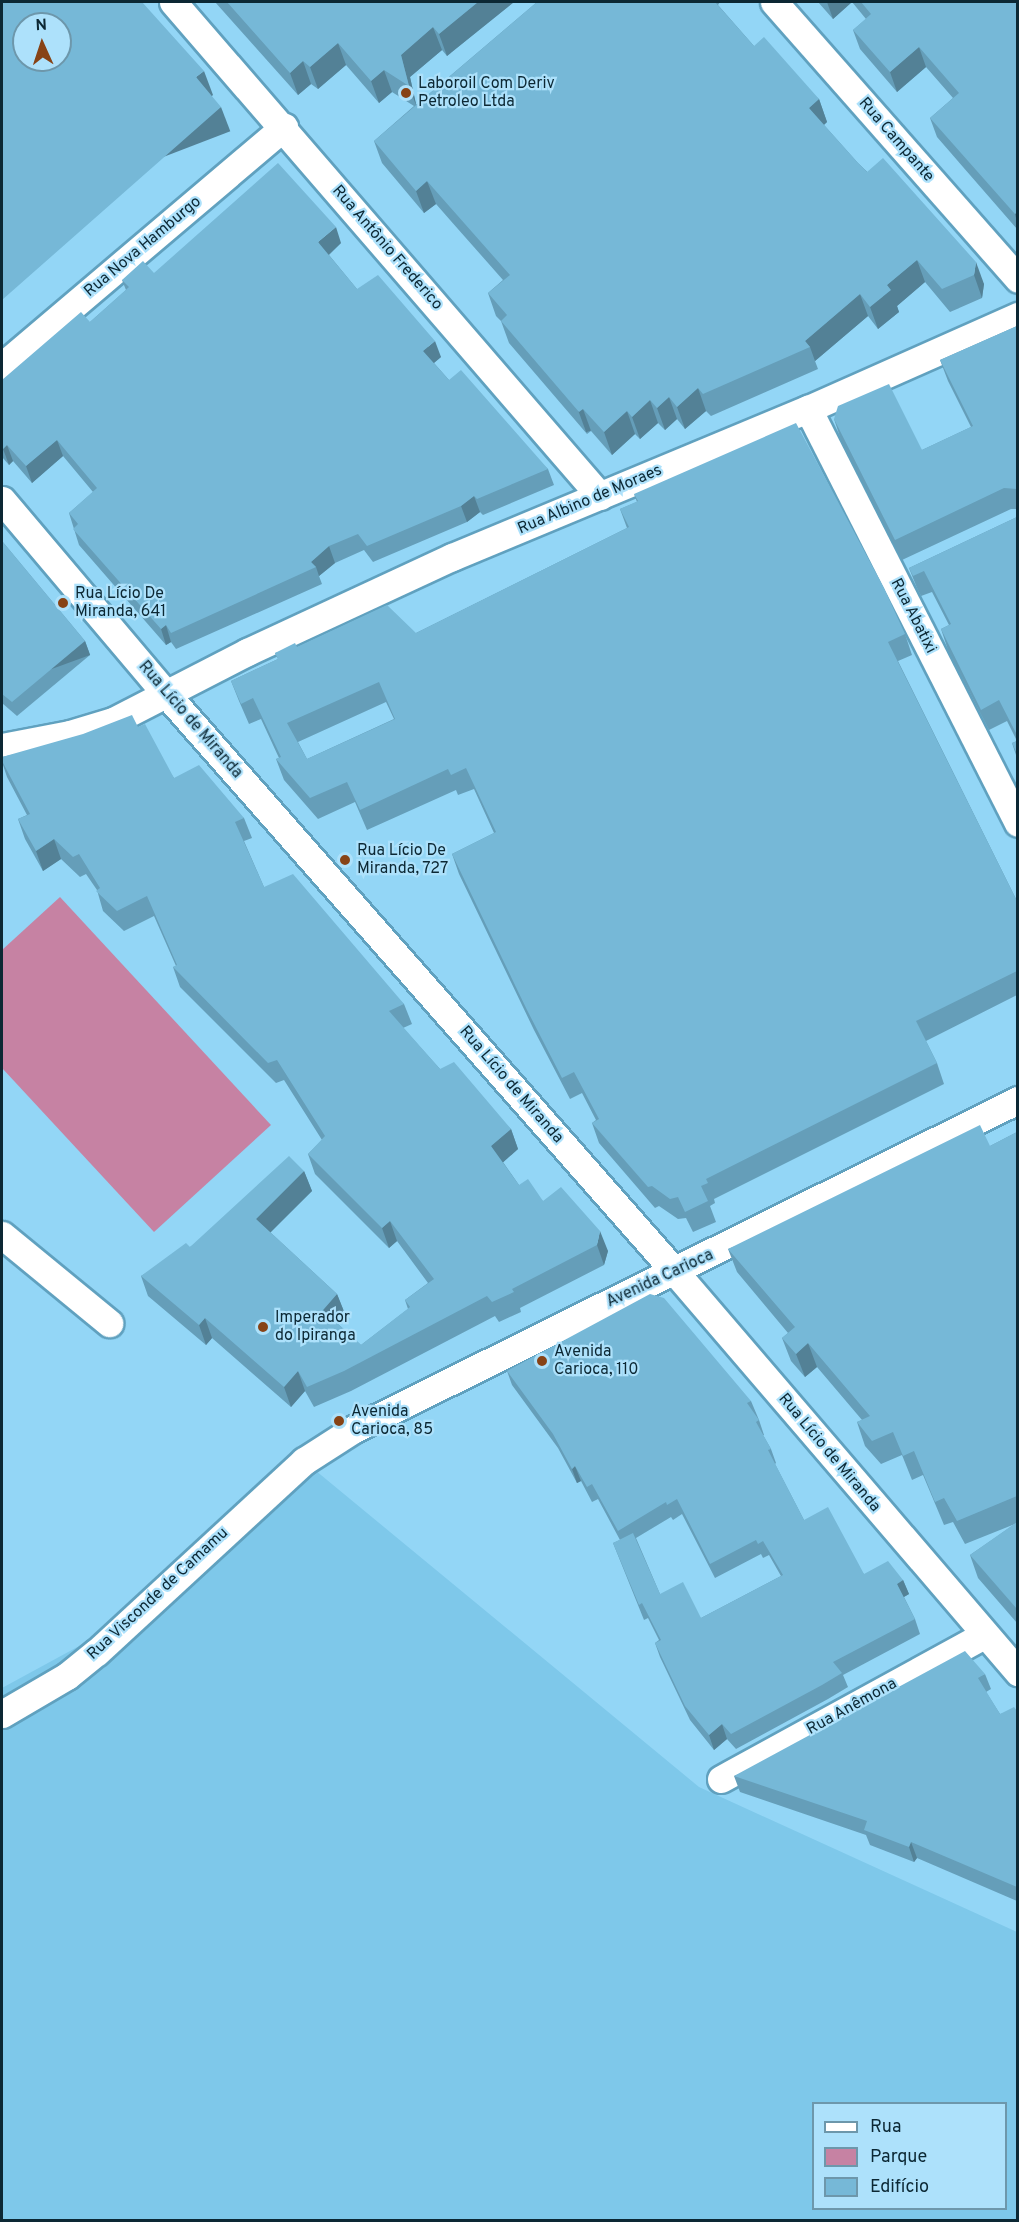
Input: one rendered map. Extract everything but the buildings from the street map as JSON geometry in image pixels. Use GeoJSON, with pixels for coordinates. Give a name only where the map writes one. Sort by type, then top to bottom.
{"type":"FeatureCollection","features":[{"type":"Feature","properties":{"kind":"street","name":"Rua Antônio Frederico"},"geometry":{"type":"LineString","coordinates":[[173,2],[600,496]]}},
{"type":"Feature","properties":{"kind":"street","name":"Rua Campante"},"geometry":{"type":"LineString","coordinates":[[774,2],[1017,279]]}},
{"type":"Feature","properties":{"kind":"street","name":"Rua Nova Hamburgo"},"geometry":{"type":"LineString","coordinates":[[2,366],[284,128]]}},
{"type":"Feature","properties":{"kind":"street","name":"Rua Albino de Moraes"},"geometry":{"type":"LineString","coordinates":[[2,747],[70,734],[113,721],[168,695],[248,652],[452,557],[808,409],[1017,316]]}},
{"type":"Feature","properties":{"kind":"street","name":"Rua Abatixi"},"geometry":{"type":"LineString","coordinates":[[808,409],[905,577],[1017,823]]}},
{"type":"Feature","properties":{"kind":"street","name":"Rua Lício de Miranda"},"geometry":{"type":"LineString","coordinates":[[2,500],[168,695],[676,1273],[1017,1672]]}},
{"type":"Feature","properties":{"kind":"street","name":"Avenida Carioca"},"geometry":{"type":"LineString","coordinates":[[304,1461],[354,1429],[676,1273],[1017,1100]]}},
{"type":"Feature","properties":{"kind":"street"},"geometry":{"type":"LineString","coordinates":[[2,1235],[109,1323]]}},
{"type":"Feature","properties":{"kind":"street","name":"Rua Visconde de Camamu"},"geometry":{"type":"LineString","coordinates":[[2,1714],[67,1676],[97,1652],[304,1461]]}},
{"type":"Feature","properties":{"kind":"street","name":"Rua Anêmona"},"geometry":{"type":"LineString","coordinates":[[721,1779],[984,1635]]}},
{"type":"Feature","properties":{"kind":"shaded area"},"geometry":{"type":"Polygon","coordinates":[[[304,1461],[699,1787],[1017,1932],[1017,2220],[2,2220],[2,1688],[138,1614],[304,1461]]]}},
{"type":"Feature","properties":{"kind":"green space"},"geometry":{"type":"Polygon","coordinates":[[[60,897],[271,1125],[154,1232],[2,1068],[2,950],[60,897]]]}},
{"type":"Feature","properties":{"kind":"place","name":"Laboroil Com Deriv Petroleo Ltda"},"geometry":{"type":"Point","coordinates":[406,93]}},
{"type":"Feature","properties":{"kind":"place","name":"Rua Lício De Miranda, 641"},"geometry":{"type":"Point","coordinates":[63,603]}},
{"type":"Feature","properties":{"kind":"place","name":"Rua Lício De Miranda, 727"},"geometry":{"type":"Point","coordinates":[345,860]}},
{"type":"Feature","properties":{"kind":"place","name":"Imperador do Ipiranga"},"geometry":{"type":"Point","coordinates":[263,1327]}},
{"type":"Feature","properties":{"kind":"place","name":"Avenida Carioca, 110"},"geometry":{"type":"Point","coordinates":[542,1361]}},
{"type":"Feature","properties":{"kind":"place","name":"Avenida Carioca, 85"},"geometry":{"type":"Point","coordinates":[339,1421]}}]}
